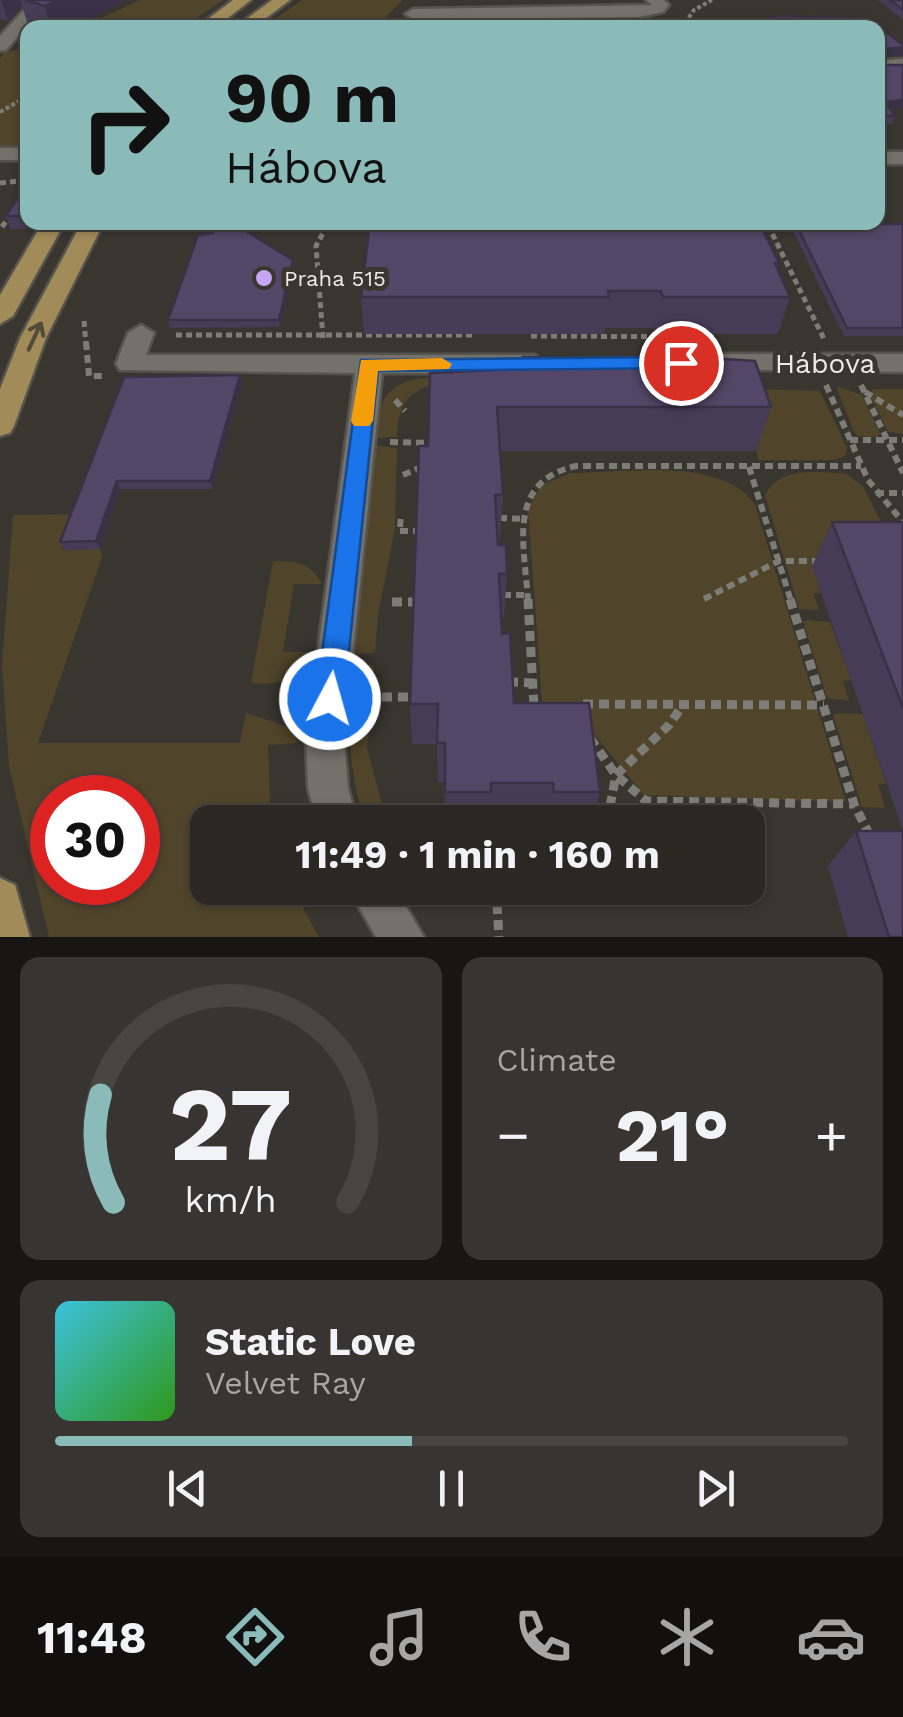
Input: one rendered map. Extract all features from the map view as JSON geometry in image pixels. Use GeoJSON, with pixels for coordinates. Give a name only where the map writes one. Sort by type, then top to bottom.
{"type":"FeatureCollection","features":[{"type":"Feature","properties":{"kind":"main road"},"geometry":{"type":"LineString","coordinates":[[215,20],[243,0]]}},
{"type":"Feature","properties":{"kind":"main road"},"geometry":{"type":"LineString","coordinates":[[253,20],[282,0]]}},
{"type":"Feature","properties":{"kind":"main road"},"geometry":{"type":"LineString","coordinates":[[0,316],[50,230]]}},
{"type":"Feature","properties":{"kind":"main road"},"geometry":{"type":"LineString","coordinates":[[0,426],[33,338],[90,230]]}},
{"type":"Feature","properties":{"kind":"main road"},"geometry":{"type":"LineString","coordinates":[[0,900],[8,937]]}},
{"type":"Feature","properties":{"kind":"street"},"geometry":{"type":"LineString","coordinates":[[24,20],[42,0]]}},
{"type":"Feature","properties":{"kind":"street"},"geometry":{"type":"LineString","coordinates":[[410,20],[426,0]]}},
{"type":"Feature","properties":{"kind":"street"},"geometry":{"type":"LineString","coordinates":[[434,20],[658,10],[661,6],[654,0]]}},
{"type":"Feature","properties":{"kind":"street"},"geometry":{"type":"LineString","coordinates":[[1,45],[20,24]]}},
{"type":"Feature","properties":{"kind":"street"},"geometry":{"type":"LineString","coordinates":[[141,332],[129,364],[568,364]]}},
{"type":"Feature","properties":{"kind":"street","name":"Hábova"},"geometry":{"type":"LineString","coordinates":[[681,363],[903,363]]}},
{"type":"Feature","properties":{"kind":"street"},"geometry":{"type":"LineString","coordinates":[[332,805],[326,740],[368,365]]}},
{"type":"Feature","properties":{"kind":"street"},"geometry":{"type":"LineString","coordinates":[[381,905],[402,937]]}},
{"type":"Feature","properties":{"kind":"path"},"geometry":{"type":"LineString","coordinates":[[686,20],[694,10],[712,0]]}},
{"type":"Feature","properties":{"kind":"path"},"geometry":{"type":"LineString","coordinates":[[0,215],[20,215]]}},
{"type":"Feature","properties":{"kind":"path"},"geometry":{"type":"LineString","coordinates":[[2,228],[10,215]]}},
{"type":"Feature","properties":{"kind":"path"},"geometry":{"type":"LineString","coordinates":[[319,364],[324,334],[316,246],[323,230]]}},
{"type":"Feature","properties":{"kind":"path"},"geometry":{"type":"LineString","coordinates":[[772,230],[827,346]]}},
{"type":"Feature","properties":{"kind":"path"},"geometry":{"type":"LineString","coordinates":[[645,326],[647,337]]}},
{"type":"Feature","properties":{"kind":"path"},"geometry":{"type":"LineString","coordinates":[[174,336],[483,336]]}},
{"type":"Feature","properties":{"kind":"path"},"geometry":{"type":"LineString","coordinates":[[528,336],[726,337]]}},
{"type":"Feature","properties":{"kind":"path"},"geometry":{"type":"LineString","coordinates":[[804,338],[824,338]]}},
{"type":"Feature","properties":{"kind":"path"},"geometry":{"type":"LineString","coordinates":[[838,375],[826,384],[861,466],[876,493],[903,522]]}},
{"type":"Feature","properties":{"kind":"path"},"geometry":{"type":"LineString","coordinates":[[903,415],[862,388],[903,473]]}},
{"type":"Feature","properties":{"kind":"path"},"geometry":{"type":"LineString","coordinates":[[850,440],[903,440]]}},
{"type":"Feature","properties":{"kind":"path"},"geometry":{"type":"LineString","coordinates":[[403,475],[413,474],[428,463],[433,442],[404,443]]}},
{"type":"Feature","properties":{"kind":"path"},"geometry":{"type":"LineString","coordinates":[[552,704],[534,708],[524,519],[524,501],[531,489],[558,469],[861,466]]}},
{"type":"Feature","properties":{"kind":"path"},"geometry":{"type":"LineString","coordinates":[[749,467],[854,804],[874,847]]}},
{"type":"Feature","properties":{"kind":"path"},"geometry":{"type":"LineString","coordinates":[[876,493],[903,493]]}},
{"type":"Feature","properties":{"kind":"path"},"geometry":{"type":"LineString","coordinates":[[401,515],[400,529],[419,531]]}},
{"type":"Feature","properties":{"kind":"path"},"geometry":{"type":"LineString","coordinates":[[499,518],[524,519]]}},
{"type":"Feature","properties":{"kind":"path"},"geometry":{"type":"LineString","coordinates":[[704,600],[779,561],[832,561]]}},
{"type":"Feature","properties":{"kind":"path"},"geometry":{"type":"LineString","coordinates":[[503,595],[529,595]]}},
{"type":"Feature","properties":{"kind":"path"},"geometry":{"type":"LineString","coordinates":[[392,602],[416,602]]}},
{"type":"Feature","properties":{"kind":"path"},"geometry":{"type":"LineString","coordinates":[[507,682],[535,683]]}},
{"type":"Feature","properties":{"kind":"path"},"geometry":{"type":"LineString","coordinates":[[382,697],[414,697]]}},
{"type":"Feature","properties":{"kind":"path"},"geometry":{"type":"LineString","coordinates":[[567,704],[824,705]]}},
{"type":"Feature","properties":{"kind":"path"},"geometry":{"type":"LineString","coordinates":[[610,805],[616,775],[669,725],[684,704]]}},
{"type":"Feature","properties":{"kind":"path"},"geometry":{"type":"LineString","coordinates":[[586,732],[616,775],[646,801],[854,804]]}},
{"type":"Feature","properties":{"kind":"path"},"geometry":{"type":"LineString","coordinates":[[497,905],[499,937]]}},
{"type":"Feature","properties":{"kind":"shaded area"},"geometry":{"type":"Polygon","coordinates":[[[140,0],[224,0],[193,20],[97,20],[140,0]]]}},
{"type":"Feature","properties":{"kind":"shaded area"},"geometry":{"type":"Polygon","coordinates":[[[302,0],[403,0],[385,18],[399,20],[274,20],[302,0]]]}},
{"type":"Feature","properties":{"kind":"shaded area"},"geometry":{"type":"Polygon","coordinates":[[[20,49],[20,148],[0,149],[0,58],[5,52],[20,49]]]}},
{"type":"Feature","properties":{"kind":"shaded area"},"geometry":{"type":"Polygon","coordinates":[[[454,376],[412,395],[401,411],[397,437],[374,438],[382,404],[397,386],[454,376]]]}},
{"type":"Feature","properties":{"kind":"shaded area"},"geometry":{"type":"Polygon","coordinates":[[[836,386],[862,395],[880,433],[877,437],[858,436],[854,432],[836,386]]]}},
{"type":"Feature","properties":{"kind":"shaded area"},"geometry":{"type":"Polygon","coordinates":[[[737,388],[820,391],[847,448],[845,456],[835,460],[759,460],[737,388]]]}},
{"type":"Feature","properties":{"kind":"shaded area"},"geometry":{"type":"Polygon","coordinates":[[[874,389],[903,389],[903,434],[888,432],[869,393],[874,389]]]}},
{"type":"Feature","properties":{"kind":"shaded area"},"geometry":{"type":"Polygon","coordinates":[[[374,445],[397,448],[395,528],[378,615],[375,653],[355,654],[374,445]]]}},
{"type":"Feature","properties":{"kind":"shaded area"},"geometry":{"type":"Polygon","coordinates":[[[570,473],[696,473],[739,489],[755,504],[846,802],[644,795],[579,716],[543,715],[528,509],[542,485],[570,473]]]}},
{"type":"Feature","properties":{"kind":"shaded area"},"geometry":{"type":"Polygon","coordinates":[[[845,473],[863,486],[884,528],[813,566],[821,593],[813,593],[819,610],[799,609],[765,495],[772,485],[790,475],[845,473]]]}},
{"type":"Feature","properties":{"kind":"shaded area"},"geometry":{"type":"Polygon","coordinates":[[[107,514],[107,528],[69,528],[61,549],[100,549],[102,557],[38,743],[240,743],[246,713],[286,726],[299,743],[268,745],[271,805],[190,805],[190,905],[301,905],[319,937],[49,937],[42,905],[160,905],[160,775],[30,775],[30,856],[9,766],[2,665],[13,515],[107,514]]]}},
{"type":"Feature","properties":{"kind":"shaded area"},"geometry":{"type":"Polygon","coordinates":[[[273,561],[302,564],[322,584],[294,584],[283,652],[312,652],[287,679],[251,683],[273,561]]]}},
{"type":"Feature","properties":{"kind":"shaded area"},"geometry":{"type":"Polygon","coordinates":[[[803,621],[830,622],[851,680],[843,681],[849,701],[827,698],[803,621]]]}},
{"type":"Feature","properties":{"kind":"shaded area"},"geometry":{"type":"Polygon","coordinates":[[[354,664],[374,665],[367,749],[382,805],[361,805],[350,725],[354,664]]]}},
{"type":"Feature","properties":{"kind":"shaded area"},"geometry":{"type":"Polygon","coordinates":[[[863,714],[886,784],[878,784],[885,808],[862,807],[833,715],[863,714]]]}},
{"type":"Feature","properties":{"kind":"building"},"geometry":{"type":"Polygon","coordinates":[[[25,0],[58,0],[45,6],[25,0]]]}},
{"type":"Feature","properties":{"kind":"building"},"geometry":{"type":"Polygon","coordinates":[[[890,0],[903,0],[903,10],[890,0]]]}},
{"type":"Feature","properties":{"kind":"building"},"geometry":{"type":"Polygon","coordinates":[[[781,16],[870,20],[774,20],[772,17],[781,16]]]}},
{"type":"Feature","properties":{"kind":"building"},"geometry":{"type":"Polygon","coordinates":[[[885,31],[903,45],[885,49],[885,31]]]}},
{"type":"Feature","properties":{"kind":"building"},"geometry":{"type":"Polygon","coordinates":[[[885,65],[903,65],[903,100],[885,102],[885,65]]]}},
{"type":"Feature","properties":{"kind":"building"},"geometry":{"type":"Polygon","coordinates":[[[885,102],[895,116],[885,116],[885,102]]]}},
{"type":"Feature","properties":{"kind":"building"},"geometry":{"type":"Polygon","coordinates":[[[20,195],[20,216],[6,216],[20,195]]]}},
{"type":"Feature","properties":{"kind":"building"},"geometry":{"type":"Polygon","coordinates":[[[885,224],[903,224],[903,328],[847,328],[799,230],[885,230],[885,224]]]}},
{"type":"Feature","properties":{"kind":"building"},"geometry":{"type":"Polygon","coordinates":[[[244,230],[293,260],[279,320],[168,320],[198,235],[244,230]]]}},
{"type":"Feature","properties":{"kind":"building"},"geometry":{"type":"Polygon","coordinates":[[[369,230],[763,230],[790,297],[663,297],[661,291],[608,291],[609,297],[361,297],[369,230]]]}},
{"type":"Feature","properties":{"kind":"building"},"geometry":{"type":"Polygon","coordinates":[[[523,357],[553,357],[554,361],[639,357],[640,361],[696,361],[695,357],[755,361],[771,407],[497,407],[503,494],[495,495],[498,545],[506,545],[507,574],[499,574],[502,634],[510,633],[514,703],[589,703],[600,792],[554,792],[553,783],[491,783],[491,792],[445,792],[445,743],[437,743],[438,704],[410,704],[419,446],[428,446],[430,373],[495,370],[495,361],[524,361],[523,357]]]}},
{"type":"Feature","properties":{"kind":"building"},"geometry":{"type":"Polygon","coordinates":[[[240,375],[210,481],[117,481],[96,541],[60,542],[124,377],[240,375]]]}},
{"type":"Feature","properties":{"kind":"building"},"geometry":{"type":"Polygon","coordinates":[[[832,522],[903,522],[903,708],[832,522]]]}},
{"type":"Feature","properties":{"kind":"building"},"geometry":{"type":"Polygon","coordinates":[[[856,831],[903,831],[903,937],[889,937],[856,831]]]}},
{"type":"Feature","properties":{"kind":"slow traffic"},"geometry":{"type":"LineString","coordinates":[[362,421],[368,365],[442,364]]}},
{"type":"Feature","properties":{"kind":"place","name":"Praha 515"},"geometry":{"type":"Point","coordinates":[264,278]}},
{"type":"Feature","properties":{"kind":"route"},"geometry":{"type":"LineString","coordinates":[[330,699],[368,365],[681,363]]}}]}
